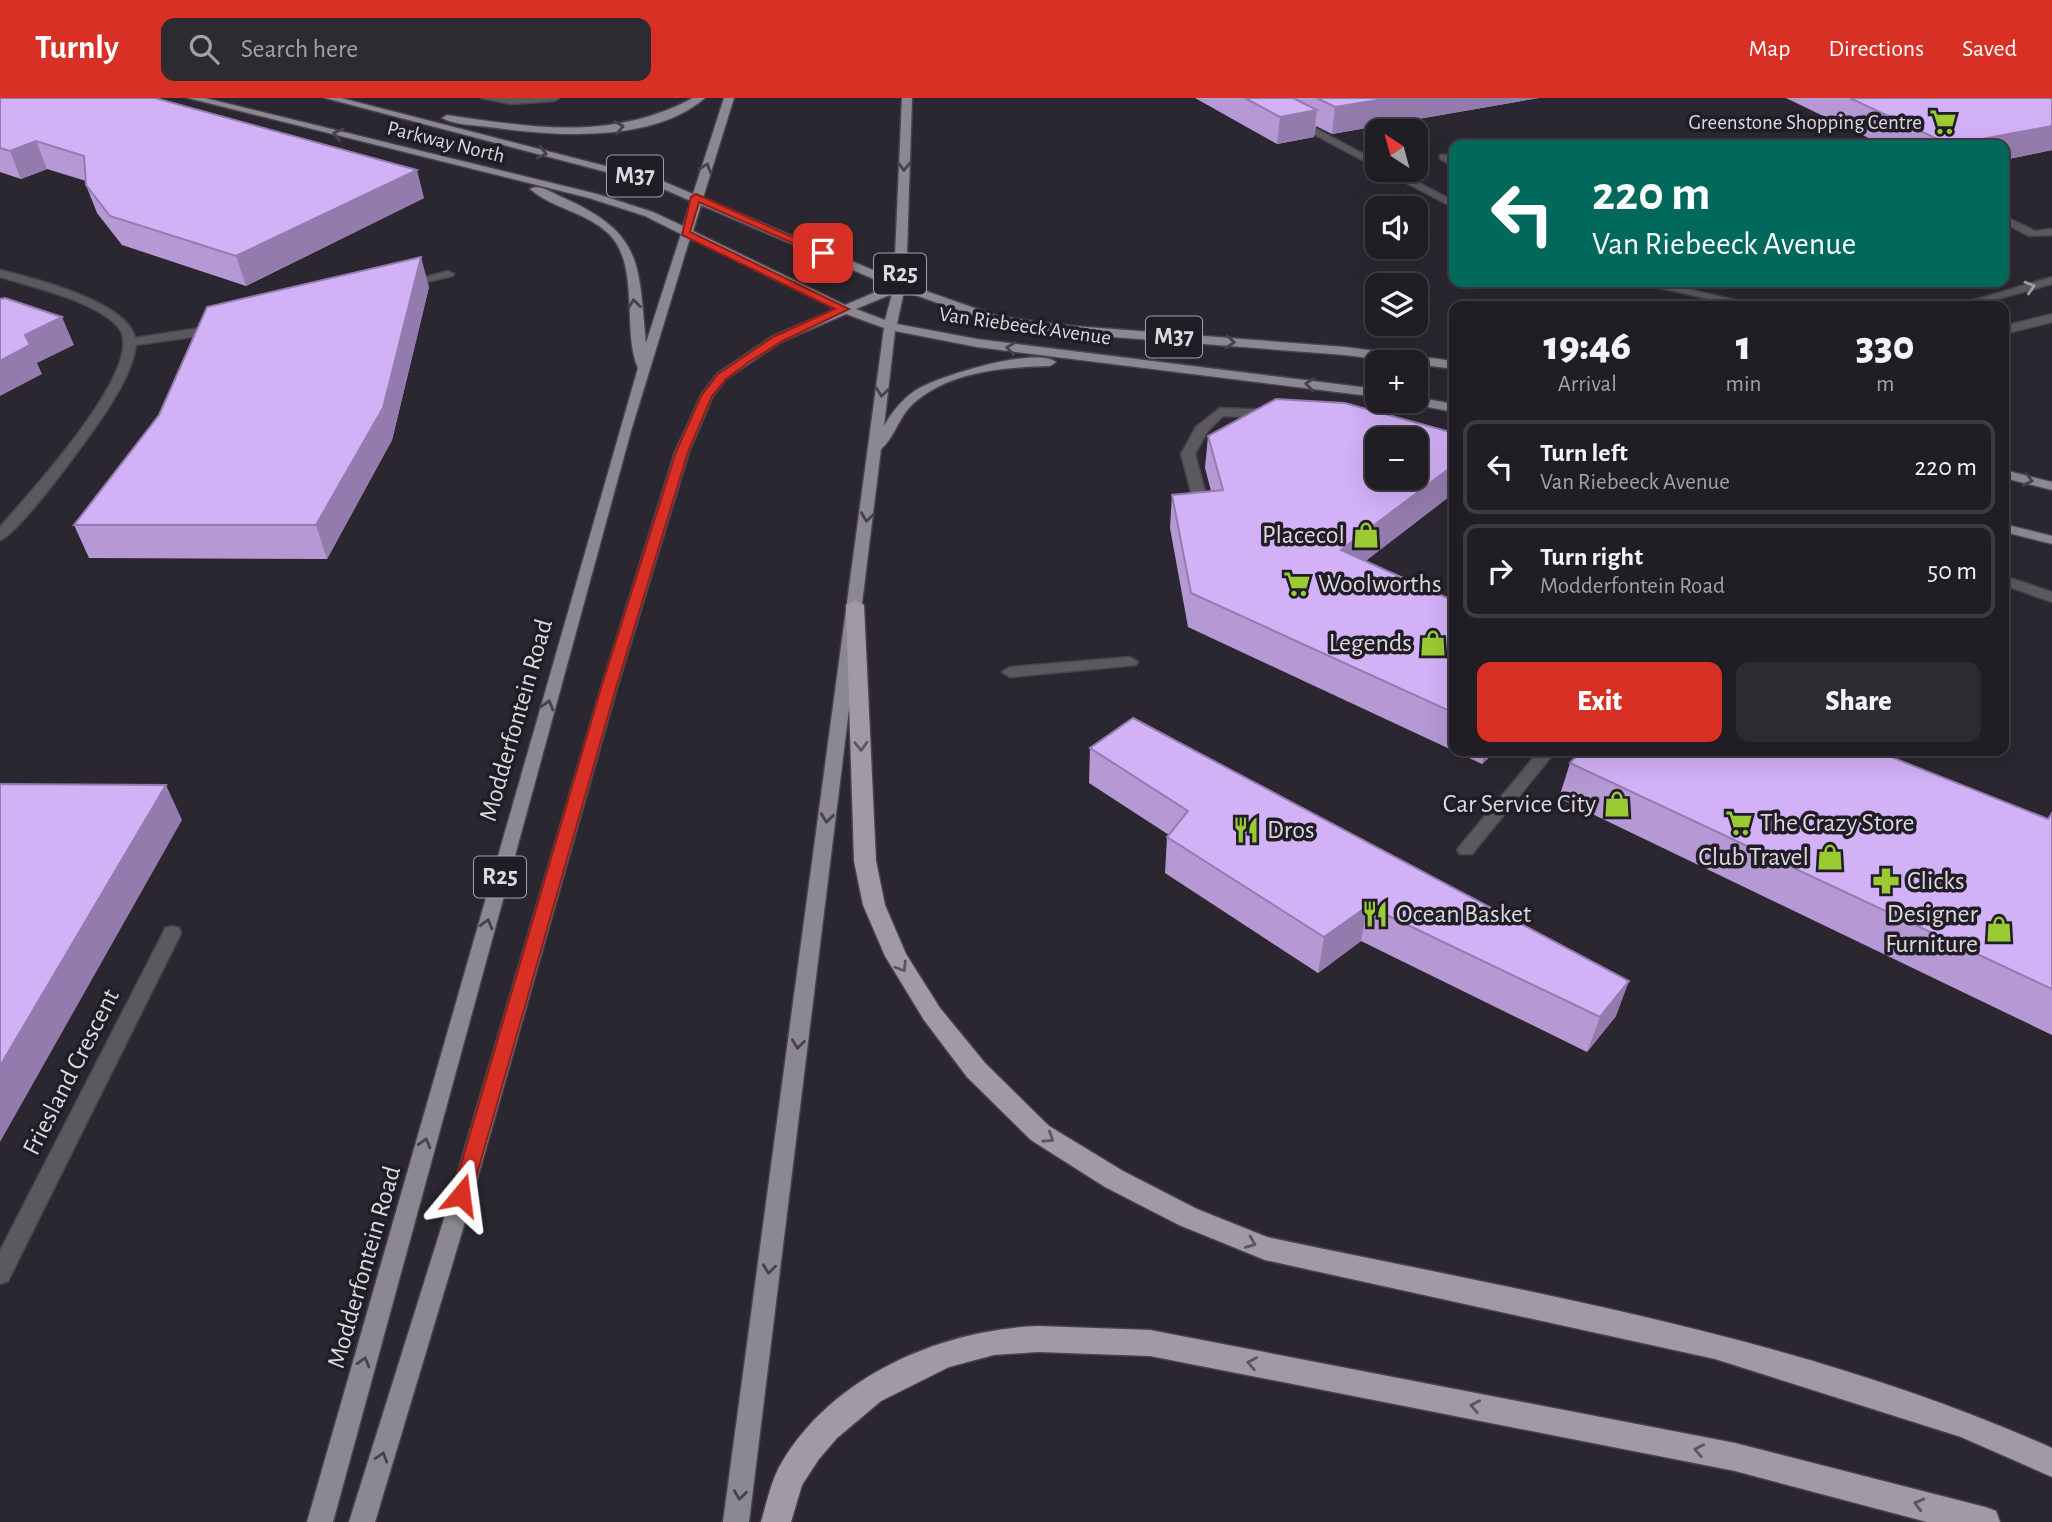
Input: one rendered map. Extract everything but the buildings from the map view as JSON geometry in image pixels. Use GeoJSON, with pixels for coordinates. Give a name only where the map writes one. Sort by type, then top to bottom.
{"type":"FeatureCollection","features":[{"type":"Feature","properties":{"kind":"highway"},"geometry":{"type":"LineString","coordinates":[[855,605],[865,861],[874,905],[895,956],[932,1014],[976,1070],[1040,1133],[1114,1179],[1188,1217],[1265,1248],[1715,1346],[1966,1424],[2052,1463]]}},
{"type":"Feature","properties":{"kind":"highway"},"geometry":{"type":"LineString","coordinates":[[776,1522],[793,1472],[825,1431],[862,1397],[910,1370],[975,1345],[1052,1339],[1150,1343],[1708,1451],[1985,1522]]}},
{"type":"Feature","properties":{"kind":"main road","name":"Parkway North"},"geometry":{"type":"LineString","coordinates":[[193,98],[593,196],[649,214],[685,233]]}},
{"type":"Feature","properties":{"kind":"main road","name":"M37"},"geometry":{"type":"LineString","coordinates":[[330,98],[633,175],[696,197],[900,286]]}},
{"type":"Feature","properties":{"kind":"main road"},"geometry":{"type":"LineString","coordinates":[[357,104],[509,127],[582,132],[648,121],[700,98]]}},
{"type":"Feature","properties":{"kind":"main road","name":"Modderfontein Road"},"geometry":{"type":"LineString","coordinates":[[320,1522],[642,372],[729,98]]}},
{"type":"Feature","properties":{"kind":"main road","name":"R25"},"geometry":{"type":"LineString","coordinates":[[736,1522],[890,326],[900,286],[907,98]]}},
{"type":"Feature","properties":{"kind":"main road"},"geometry":{"type":"LineString","coordinates":[[511,178],[592,217],[622,243],[630,262],[642,372]]}},
{"type":"Feature","properties":{"kind":"main road","name":"Van Riebeeck Avenue"},"geometry":{"type":"LineString","coordinates":[[685,233],[844,309],[890,326],[977,343],[1365,391]]}},
{"type":"Feature","properties":{"kind":"main road"},"geometry":{"type":"LineString","coordinates":[[362,1522],[454,1222],[609,688],[682,452],[706,396],[722,376],[777,340],[900,286]]}},
{"type":"Feature","properties":{"kind":"main road","name":"Van Riebeeck Avenue"},"geometry":{"type":"LineString","coordinates":[[900,286],[995,319],[1032,325],[1345,351],[1449,364]]}},
{"type":"Feature","properties":{"kind":"main road"},"geometry":{"type":"LineString","coordinates":[[876,449],[906,404],[946,380],[999,365],[1130,361]]}},
{"type":"Feature","properties":{"kind":"main road"},"geometry":{"type":"LineString","coordinates":[[1428,403],[1449,407]]}},
{"type":"Feature","properties":{"kind":"main road"},"geometry":{"type":"LineString","coordinates":[[2009,475],[2052,486]]}},
{"type":"Feature","properties":{"kind":"main road"},"geometry":{"type":"LineString","coordinates":[[2009,529],[2052,540]]}},
{"type":"Feature","properties":{"kind":"lane"},"geometry":{"type":"LineString","coordinates":[[486,98],[511,101],[554,98]]}},
{"type":"Feature","properties":{"kind":"lane"},"geometry":{"type":"LineString","coordinates":[[1251,98],[1365,159]]}},
{"type":"Feature","properties":{"kind":"lane"},"geometry":{"type":"LineString","coordinates":[[1444,157],[1449,160]]}},
{"type":"Feature","properties":{"kind":"lane"},"geometry":{"type":"LineString","coordinates":[[1410,182],[1449,202]]}},
{"type":"Feature","properties":{"kind":"lane"},"geometry":{"type":"LineString","coordinates":[[2009,222],[2033,234],[2052,232]]}},
{"type":"Feature","properties":{"kind":"lane"},"geometry":{"type":"LineString","coordinates":[[0,272],[112,316],[130,331],[132,342],[131,354],[108,398],[58,469],[0,536]]}},
{"type":"Feature","properties":{"kind":"lane"},"geometry":{"type":"LineString","coordinates":[[388,288],[448,274]]}},
{"type":"Feature","properties":{"kind":"lane"},"geometry":{"type":"LineString","coordinates":[[1978,301],[2052,280]]}},
{"type":"Feature","properties":{"kind":"lane"},"geometry":{"type":"LineString","coordinates":[[1652,287],[1690,301]]}},
{"type":"Feature","properties":{"kind":"lane"},"geometry":{"type":"LineString","coordinates":[[1663,287],[1732,301]]}},
{"type":"Feature","properties":{"kind":"lane"},"geometry":{"type":"LineString","coordinates":[[2009,329],[2052,318]]}},
{"type":"Feature","properties":{"kind":"lane"},"geometry":{"type":"LineString","coordinates":[[132,342],[231,326]]}},
{"type":"Feature","properties":{"kind":"lane"},"geometry":{"type":"LineString","coordinates":[[1202,507],[1188,454],[1200,430],[1220,412],[1290,415]]}},
{"type":"Feature","properties":{"kind":"lane"},"geometry":{"type":"LineString","coordinates":[[2009,582],[2052,597]]}},
{"type":"Feature","properties":{"kind":"lane"},"geometry":{"type":"LineString","coordinates":[[1010,672],[1129,662]]}},
{"type":"Feature","properties":{"kind":"lane"},"geometry":{"type":"LineString","coordinates":[[1466,850],[1544,756]]}},
{"type":"Feature","properties":{"kind":"lane","name":"Friesland Crescent"},"geometry":{"type":"LineString","coordinates":[[0,1274],[172,933]]}},
{"type":"Feature","properties":{"kind":"place","name":"Greenstone Shopping Centre"},"geometry":{"type":"Point","coordinates":[1943,122]}},
{"type":"Feature","properties":{"kind":"place","name":"Placecol"},"geometry":{"type":"Point","coordinates":[1366,535]}},
{"type":"Feature","properties":{"kind":"place","name":"Woolworths"},"geometry":{"type":"Point","coordinates":[1297,584]}},
{"type":"Feature","properties":{"kind":"place","name":"Legends"},"geometry":{"type":"Point","coordinates":[1433,643]}},
{"type":"Feature","properties":{"kind":"place","name":"Car Service City"},"geometry":{"type":"Point","coordinates":[1617,804]}},
{"type":"Feature","properties":{"kind":"place","name":"The Crazy Store"},"geometry":{"type":"Point","coordinates":[1739,823]}},
{"type":"Feature","properties":{"kind":"place","name":"Dros"},"geometry":{"type":"Point","coordinates":[1246,830]}},
{"type":"Feature","properties":{"kind":"place","name":"Club Travel"},"geometry":{"type":"Point","coordinates":[1830,857]}},
{"type":"Feature","properties":{"kind":"place","name":"Clicks"},"geometry":{"type":"Point","coordinates":[1886,881]}},
{"type":"Feature","properties":{"kind":"place","name":"Ocean Basket"},"geometry":{"type":"Point","coordinates":[1375,914]}},
{"type":"Feature","properties":{"kind":"place","name":"Designer Furniture"},"geometry":{"type":"Point","coordinates":[1999,929]}},
{"type":"Feature","properties":{"kind":"route"},"geometry":{"type":"LineString","coordinates":[[461,1195],[609,688],[682,452],[706,396],[722,376],[745,360],[777,340],[844,309],[685,233],[696,197],[823,253]]}}]}
